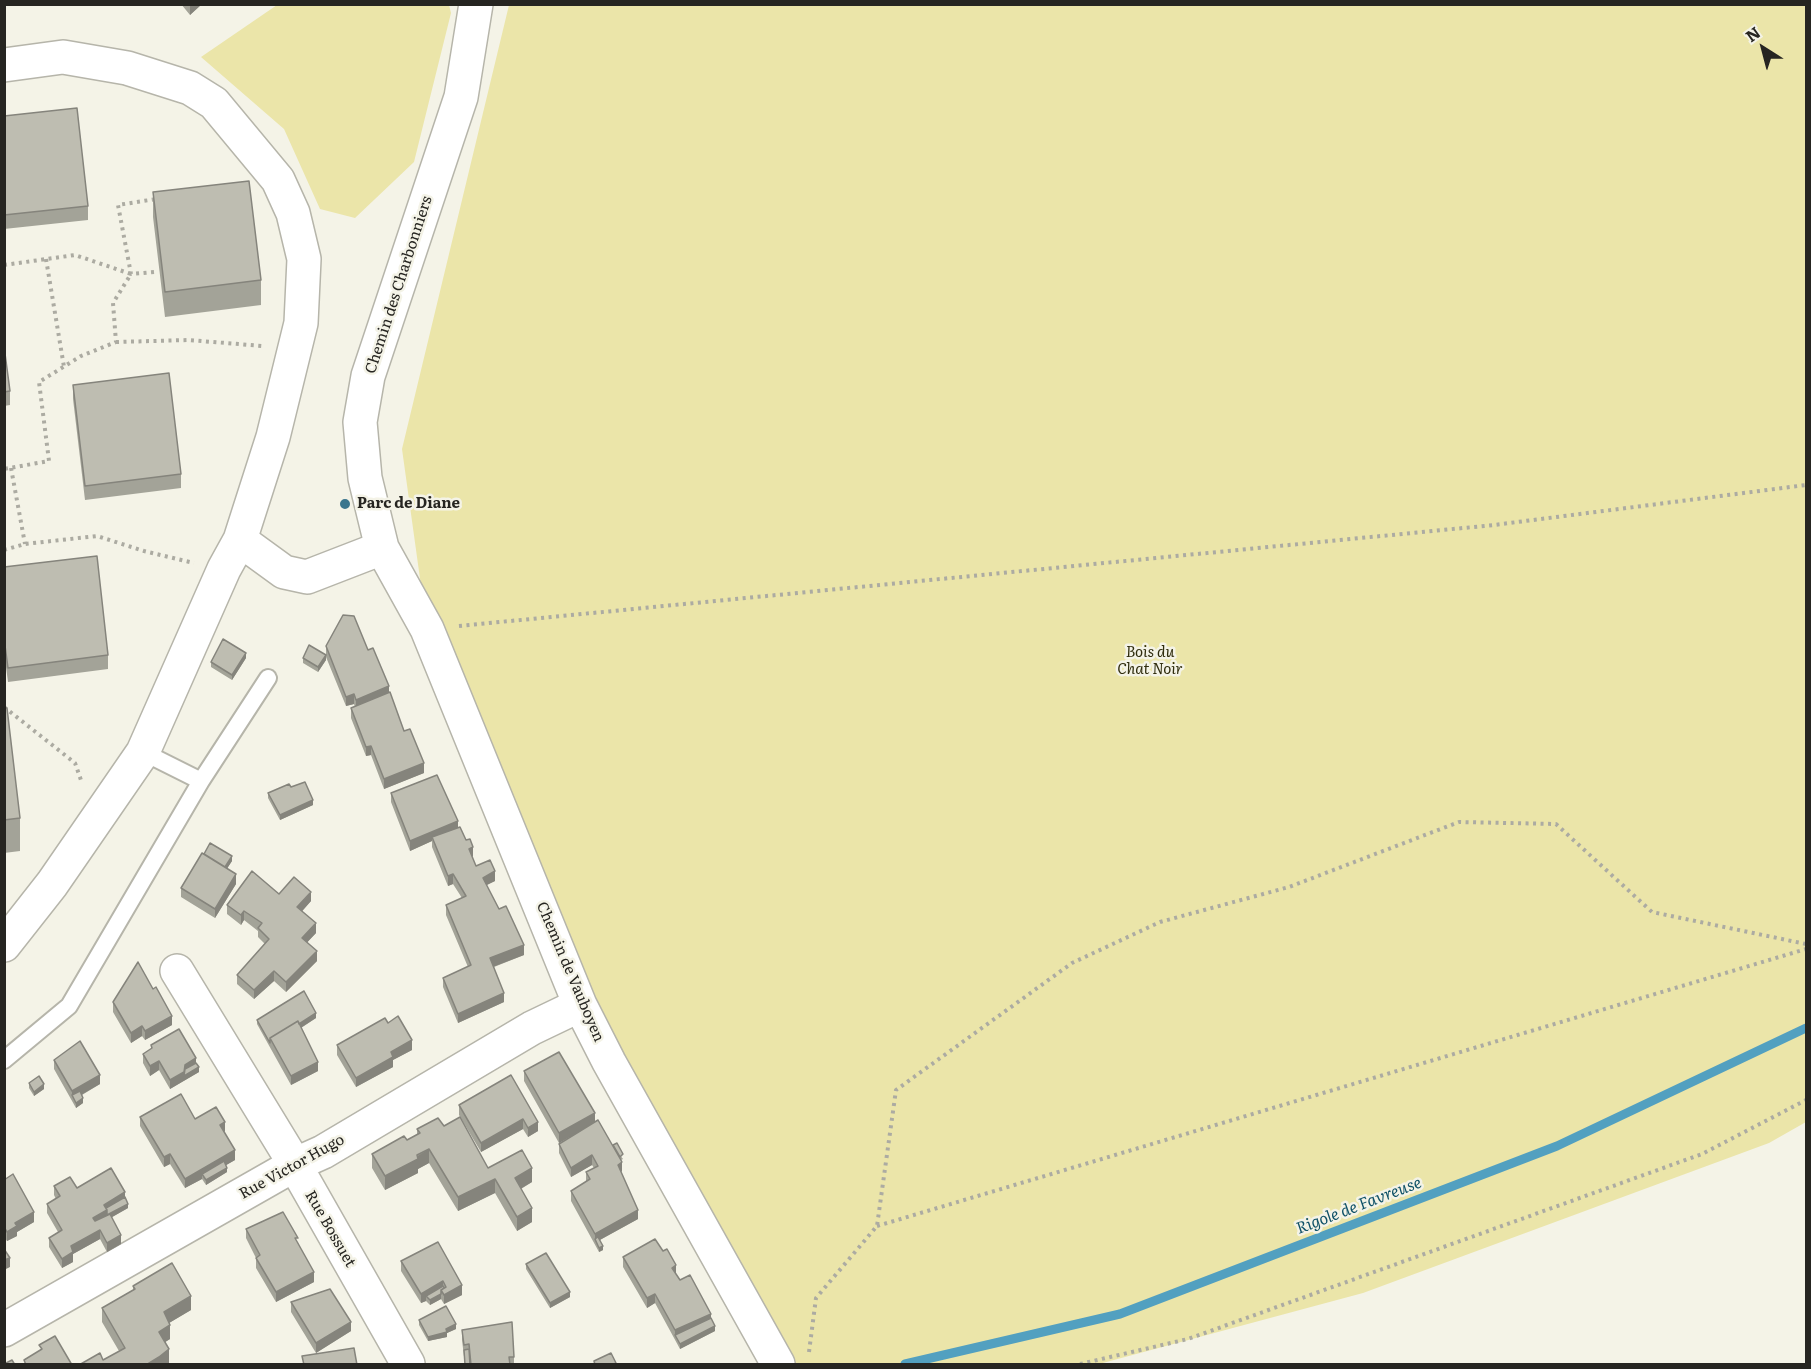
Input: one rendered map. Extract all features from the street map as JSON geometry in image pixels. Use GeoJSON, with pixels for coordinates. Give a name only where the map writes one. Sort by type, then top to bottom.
{"type":"FeatureCollection","features":[{"type":"Feature","properties":{"kind":"street","name":"Chemin des Charbonniers"},"geometry":{"type":"LineString","coordinates":[[427,629],[382,549],[365,478],[360,422],[368,376],[461,97],[476,4]]}},
{"type":"Feature","properties":{"kind":"street"},"geometry":{"type":"LineString","coordinates":[[4,65],[63,57],[127,68],[190,88],[214,103],[278,180],[293,213],[304,259],[301,323],[273,437],[240,540],[224,569],[143,752],[111,800],[4,945]]}},
{"type":"Feature","properties":{"kind":"street"},"geometry":{"type":"LineString","coordinates":[[240,540],[284,572],[306,577],[382,549]]}},
{"type":"Feature","properties":{"kind":"street","name":"Chemin de Vauboyen"},"geometry":{"type":"LineString","coordinates":[[427,629],[580,1005],[609,1062],[778,1365]]}},
{"type":"Feature","properties":{"kind":"street","name":"Rue Bossuet"},"geometry":{"type":"LineString","coordinates":[[177,971],[294,1164],[408,1365]]}},
{"type":"Feature","properties":{"kind":"street","name":"Rue Victor Hugo"},"geometry":{"type":"LineString","coordinates":[[4,1330],[294,1164],[323,1152],[532,1028],[580,1005]]}},
{"type":"Feature","properties":{"kind":"lane"},"geometry":{"type":"LineString","coordinates":[[4,1059],[69,1006],[201,781],[268,678]]}},
{"type":"Feature","properties":{"kind":"lane"},"geometry":{"type":"LineString","coordinates":[[143,752],[201,781]]}},
{"type":"Feature","properties":{"kind":"path"},"geometry":{"type":"LineString","coordinates":[[116,342],[113,303],[131,274],[118,205],[164,198]]}},
{"type":"Feature","properties":{"kind":"path"},"geometry":{"type":"LineString","coordinates":[[4,265],[75,255],[131,274],[154,272]]}},
{"type":"Feature","properties":{"kind":"path"},"geometry":{"type":"LineString","coordinates":[[46,259],[64,367]]}},
{"type":"Feature","properties":{"kind":"path"},"geometry":{"type":"LineString","coordinates":[[4,469],[49,461],[39,382],[81,356],[116,342],[189,340],[271,346]]}},
{"type":"Feature","properties":{"kind":"path"},"geometry":{"type":"LineString","coordinates":[[11,468],[26,544]]}},
{"type":"Feature","properties":{"kind":"path"},"geometry":{"type":"LineString","coordinates":[[427,629],[1494,525],[1806,485]]}},
{"type":"Feature","properties":{"kind":"path"},"geometry":{"type":"LineString","coordinates":[[4,550],[26,544],[97,536],[144,551],[224,569]]}},
{"type":"Feature","properties":{"kind":"path"},"geometry":{"type":"LineString","coordinates":[[4,707],[75,763],[82,783],[111,800]]}},
{"type":"Feature","properties":{"kind":"path"},"geometry":{"type":"LineString","coordinates":[[809,1353],[816,1298],[877,1226],[896,1090],[1072,963],[1160,922],[1289,887],[1459,822],[1556,824],[1652,912],[1806,944]]}},
{"type":"Feature","properties":{"kind":"path"},"geometry":{"type":"LineString","coordinates":[[877,1226],[1806,949]]}},
{"type":"Feature","properties":{"kind":"path"},"geometry":{"type":"LineString","coordinates":[[1080,1365],[1188,1339],[1702,1154],[1806,1100]]}},
{"type":"Feature","properties":{"kind":"green space"},"geometry":{"type":"Polygon","coordinates":[[[277,5],[449,5],[451,13],[414,162],[355,218],[320,209],[284,129],[201,57],[277,5]]]}},
{"type":"Feature","properties":{"kind":"green space","name":"Bois du Chat Noir"},"geometry":{"type":"Polygon","coordinates":[[[509,5],[1806,5],[1806,1122],[1769,1143],[1363,1293],[1099,1364],[778,1364],[609,1062],[427,629],[402,449],[509,5]]]}},
{"type":"Feature","properties":{"kind":"building"},"geometry":{"type":"Polygon","coordinates":[[[77,108],[88,206],[4,215],[4,116],[77,108]]]}},
{"type":"Feature","properties":{"kind":"building"},"geometry":{"type":"Polygon","coordinates":[[[249,181],[261,280],[165,292],[153,192],[249,181]]]}},
{"type":"Feature","properties":{"kind":"building"},"geometry":{"type":"Polygon","coordinates":[[[4,346],[10,391],[4,392],[4,346]]]}},
{"type":"Feature","properties":{"kind":"building"},"geometry":{"type":"Polygon","coordinates":[[[169,373],[181,474],[85,486],[73,385],[169,373]]]}},
{"type":"Feature","properties":{"kind":"building"},"geometry":{"type":"Polygon","coordinates":[[[97,556],[108,655],[8,668],[4,638],[4,567],[97,556]]]}},
{"type":"Feature","properties":{"kind":"building"},"geometry":{"type":"Polygon","coordinates":[[[343,615],[354,616],[368,650],[373,648],[389,686],[356,700],[354,694],[346,697],[326,646],[343,615]]]}},
{"type":"Feature","properties":{"kind":"building"},"geometry":{"type":"Polygon","coordinates":[[[223,639],[246,653],[232,675],[211,662],[223,639]]]}},
{"type":"Feature","properties":{"kind":"building"},"geometry":{"type":"Polygon","coordinates":[[[309,645],[326,655],[318,667],[303,658],[309,645]]]}},
{"type":"Feature","properties":{"kind":"building"},"geometry":{"type":"Polygon","coordinates":[[[390,692],[404,731],[410,729],[424,763],[384,779],[371,746],[366,747],[351,708],[390,692]]]}},
{"type":"Feature","properties":{"kind":"building"},"geometry":{"type":"Polygon","coordinates":[[[4,708],[7,708],[20,818],[4,820],[4,708]]]}},
{"type":"Feature","properties":{"kind":"building"},"geometry":{"type":"Polygon","coordinates":[[[437,775],[458,821],[410,841],[391,793],[437,775]]]}},
{"type":"Feature","properties":{"kind":"building"},"geometry":{"type":"Polygon","coordinates":[[[305,782],[313,800],[280,815],[268,793],[289,784],[291,787],[305,782]]]}},
{"type":"Feature","properties":{"kind":"building"},"geometry":{"type":"Polygon","coordinates":[[[460,827],[466,840],[470,839],[473,847],[469,849],[476,866],[490,860],[495,871],[483,878],[499,909],[506,906],[524,945],[490,958],[504,993],[458,1014],[443,978],[471,965],[446,905],[466,896],[453,874],[448,876],[432,837],[460,827]]]}},
{"type":"Feature","properties":{"kind":"building"},"geometry":{"type":"Polygon","coordinates":[[[210,843],[232,856],[225,867],[204,854],[210,843]]]}},
{"type":"Feature","properties":{"kind":"building"},"geometry":{"type":"Polygon","coordinates":[[[202,853],[236,874],[215,909],[181,888],[202,853]]]}},
{"type":"Feature","properties":{"kind":"building"},"geometry":{"type":"Polygon","coordinates":[[[252,871],[279,894],[294,877],[311,892],[297,907],[316,923],[302,938],[317,951],[286,982],[274,971],[254,990],[237,975],[269,939],[258,928],[262,923],[244,911],[241,915],[227,905],[252,871]]]}},
{"type":"Feature","properties":{"kind":"building"},"geometry":{"type":"Polygon","coordinates":[[[138,962],[153,989],[156,987],[172,1016],[145,1031],[142,1026],[131,1033],[113,1002],[138,962]]]}},
{"type":"Feature","properties":{"kind":"building"},"geometry":{"type":"Polygon","coordinates":[[[304,991],[316,1013],[270,1038],[270,1043],[257,1020],[304,991]]]}},
{"type":"Feature","properties":{"kind":"building"},"geometry":{"type":"Polygon","coordinates":[[[398,1016],[412,1040],[391,1052],[393,1057],[356,1078],[337,1045],[385,1018],[388,1023],[398,1016]]]}},
{"type":"Feature","properties":{"kind":"building"},"geometry":{"type":"Polygon","coordinates":[[[298,1021],[318,1062],[291,1076],[270,1038],[298,1021]]]}},
{"type":"Feature","properties":{"kind":"building"},"geometry":{"type":"Polygon","coordinates":[[[179,1029],[196,1058],[185,1065],[184,1072],[170,1080],[159,1061],[150,1066],[143,1054],[152,1048],[151,1045],[179,1029]]]}},
{"type":"Feature","properties":{"kind":"building"},"geometry":{"type":"Polygon","coordinates":[[[80,1041],[100,1075],[72,1091],[54,1060],[80,1041]]]}},
{"type":"Feature","properties":{"kind":"building"},"geometry":{"type":"Polygon","coordinates":[[[559,1052],[595,1113],[559,1133],[524,1071],[559,1052]]]}},
{"type":"Feature","properties":{"kind":"building"},"geometry":{"type":"Polygon","coordinates":[[[196,1063],[199,1067],[184,1076],[185,1069],[196,1063]]]}},
{"type":"Feature","properties":{"kind":"building"},"geometry":{"type":"Polygon","coordinates":[[[511,1075],[538,1122],[528,1128],[523,1119],[481,1143],[459,1105],[511,1075]]]}},
{"type":"Feature","properties":{"kind":"building"},"geometry":{"type":"Polygon","coordinates":[[[39,1076],[44,1084],[34,1092],[29,1083],[39,1076]]]}},
{"type":"Feature","properties":{"kind":"building"},"geometry":{"type":"Polygon","coordinates":[[[80,1091],[83,1098],[76,1103],[72,1095],[80,1091]]]}},
{"type":"Feature","properties":{"kind":"building"},"geometry":{"type":"Polygon","coordinates":[[[181,1094],[195,1119],[216,1107],[225,1122],[220,1125],[235,1150],[185,1179],[170,1154],[164,1157],[140,1117],[181,1094]]]}},
{"type":"Feature","properties":{"kind":"building"},"geometry":{"type":"Polygon","coordinates":[[[460,1117],[488,1168],[522,1150],[532,1168],[515,1178],[532,1208],[517,1217],[495,1179],[458,1197],[429,1149],[417,1155],[418,1159],[385,1176],[372,1154],[404,1136],[407,1140],[420,1133],[417,1129],[438,1118],[444,1126],[460,1117]]]}},
{"type":"Feature","properties":{"kind":"building"},"geometry":{"type":"Polygon","coordinates":[[[598,1120],[622,1162],[618,1165],[638,1210],[595,1234],[571,1191],[590,1179],[586,1172],[598,1166],[592,1155],[571,1168],[559,1144],[598,1120]]]}},
{"type":"Feature","properties":{"kind":"building"},"geometry":{"type":"Polygon","coordinates":[[[617,1143],[623,1154],[620,1157],[613,1145],[617,1143]]]}},
{"type":"Feature","properties":{"kind":"building"},"geometry":{"type":"Polygon","coordinates":[[[224,1161],[227,1168],[206,1180],[202,1174],[224,1161]]]}},
{"type":"Feature","properties":{"kind":"building"},"geometry":{"type":"Polygon","coordinates":[[[111,1168],[125,1192],[104,1205],[107,1210],[93,1218],[95,1221],[110,1214],[121,1235],[107,1243],[100,1230],[71,1246],[73,1252],[62,1259],[49,1238],[62,1230],[47,1204],[60,1196],[54,1186],[70,1177],[77,1188],[111,1168]]]}},
{"type":"Feature","properties":{"kind":"building"},"geometry":{"type":"Polygon","coordinates":[[[13,1174],[34,1212],[15,1223],[17,1226],[7,1232],[4,1227],[4,1180],[13,1174]]]}},
{"type":"Feature","properties":{"kind":"building"},"geometry":{"type":"Polygon","coordinates":[[[125,1197],[128,1204],[107,1215],[106,1208],[125,1197]]]}},
{"type":"Feature","properties":{"kind":"building"},"geometry":{"type":"Polygon","coordinates":[[[283,1212],[314,1272],[276,1292],[256,1258],[260,1255],[246,1229],[283,1212]]]}},
{"type":"Feature","properties":{"kind":"building"},"geometry":{"type":"Polygon","coordinates":[[[598,1237],[603,1246],[599,1248],[595,1239],[598,1237]]]}},
{"type":"Feature","properties":{"kind":"building"},"geometry":{"type":"Polygon","coordinates":[[[655,1239],[663,1251],[667,1249],[676,1265],[672,1268],[680,1280],[690,1275],[711,1314],[675,1330],[655,1294],[647,1298],[623,1257],[655,1239]]]}},
{"type":"Feature","properties":{"kind":"building"},"geometry":{"type":"Polygon","coordinates":[[[438,1242],[462,1285],[444,1295],[441,1290],[446,1287],[443,1281],[421,1294],[401,1261],[438,1242]]]}},
{"type":"Feature","properties":{"kind":"building"},"geometry":{"type":"Polygon","coordinates":[[[4,1249],[10,1258],[4,1260],[4,1249]]]}},
{"type":"Feature","properties":{"kind":"building"},"geometry":{"type":"Polygon","coordinates":[[[546,1253],[570,1292],[550,1303],[526,1264],[546,1253]]]}},
{"type":"Feature","properties":{"kind":"building"},"geometry":{"type":"Polygon","coordinates":[[[172,1263],[191,1296],[164,1312],[170,1325],[159,1332],[169,1349],[146,1365],[79,1365],[100,1353],[103,1360],[125,1348],[102,1308],[135,1289],[133,1286],[172,1263]]]}},
{"type":"Feature","properties":{"kind":"building"},"geometry":{"type":"Polygon","coordinates":[[[443,1286],[441,1294],[430,1300],[426,1296],[443,1286]]]}},
{"type":"Feature","properties":{"kind":"building"},"geometry":{"type":"Polygon","coordinates":[[[330,1289],[351,1322],[316,1343],[291,1302],[330,1289]]]}},
{"type":"Feature","properties":{"kind":"building"},"geometry":{"type":"Polygon","coordinates":[[[446,1306],[456,1324],[446,1329],[447,1332],[428,1337],[419,1320],[446,1306]]]}},
{"type":"Feature","properties":{"kind":"building"},"geometry":{"type":"Polygon","coordinates":[[[711,1318],[715,1326],[680,1344],[675,1335],[711,1318]]]}},
{"type":"Feature","properties":{"kind":"building"},"geometry":{"type":"Polygon","coordinates":[[[512,1322],[514,1357],[509,1357],[510,1365],[471,1365],[469,1344],[464,1345],[462,1330],[512,1322]]]}},
{"type":"Feature","properties":{"kind":"building"},"geometry":{"type":"Polygon","coordinates":[[[55,1336],[72,1365],[26,1365],[24,1360],[42,1349],[39,1345],[55,1336]]]}},
{"type":"Feature","properties":{"kind":"building"},"geometry":{"type":"Polygon","coordinates":[[[354,1348],[357,1365],[304,1365],[302,1356],[354,1348]]]}},
{"type":"Feature","properties":{"kind":"building"},"geometry":{"type":"Polygon","coordinates":[[[469,1349],[470,1365],[465,1365],[464,1350],[469,1349]]]}},
{"type":"Feature","properties":{"kind":"building"},"geometry":{"type":"Polygon","coordinates":[[[611,1353],[616,1363],[595,1365],[594,1361],[611,1353]]]}},
{"type":"Feature","properties":{"kind":"building"},"geometry":{"type":"Polygon","coordinates":[[[12,1360],[15,1365],[4,1365],[4,1364],[12,1360]]]}},
{"type":"Feature","properties":{"kind":"waterway","name":"Rigole de Favreuse"},"geometry":{"type":"LineString","coordinates":[[905,1364],[1120,1314],[1557,1146],[1806,1028]]}},
{"type":"Feature","properties":{"kind":"place","name":"Parc de Diane"},"geometry":{"type":"Point","coordinates":[345,504]}}]}
